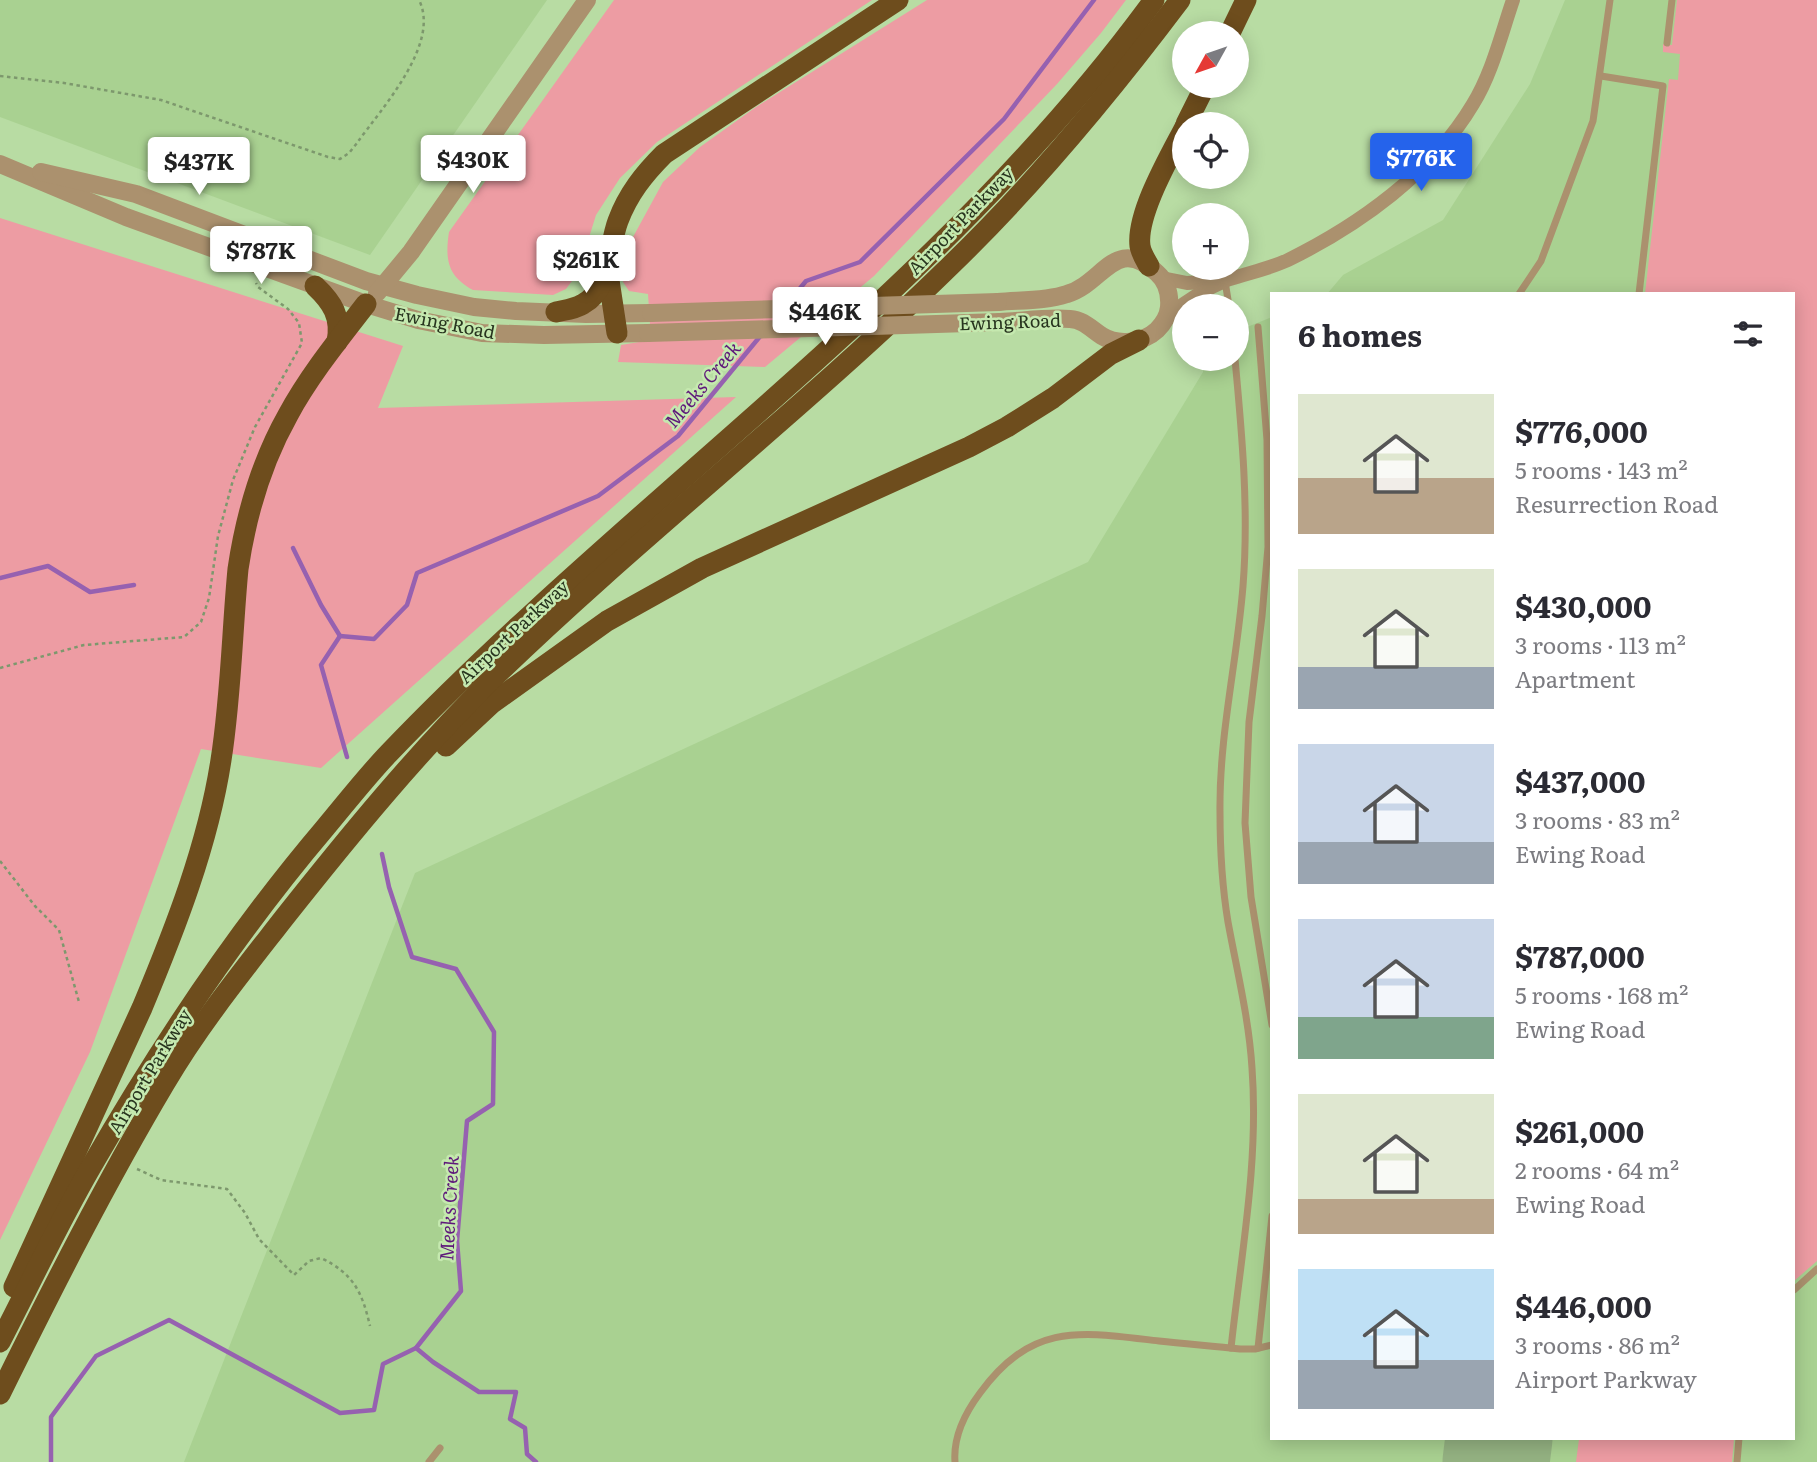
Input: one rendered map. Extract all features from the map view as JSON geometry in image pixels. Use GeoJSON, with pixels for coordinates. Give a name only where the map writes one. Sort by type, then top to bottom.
{"type":"FeatureCollection","features":[{"type":"Feature","properties":{"kind":"highway"},"geometry":{"type":"LineString","coordinates":[[556,312],[582,305],[594,294],[607,267],[613,235],[628,199],[637,183],[664,154],[898,0]]}},
{"type":"Feature","properties":{"kind":"highway","name":"Airport Parkway"},"geometry":{"type":"LineString","coordinates":[[0,1342],[89,1171],[152,1064],[220,960],[291,868],[386,756],[507,636],[796,379],[990,194],[1127,37],[1154,0]]}},
{"type":"Feature","properties":{"kind":"highway","name":"Airport Parkway"},"geometry":{"type":"LineString","coordinates":[[0,1394],[44,1305],[166,1081],[202,1026],[360,826],[428,746],[490,681],[598,582],[815,392],[953,264],[1066,140],[1180,0]]}},
{"type":"Feature","properties":{"kind":"highway"},"geometry":{"type":"LineString","coordinates":[[1236,21],[1246,0]]}},
{"type":"Feature","properties":{"kind":"highway"},"geometry":{"type":"LineString","coordinates":[[1156,272],[1140,248],[1140,228],[1144,213],[1172,153]]}},
{"type":"Feature","properties":{"kind":"highway"},"geometry":{"type":"LineString","coordinates":[[607,267],[615,324]]}},
{"type":"Feature","properties":{"kind":"highway"},"geometry":{"type":"LineString","coordinates":[[315,285],[333,304],[339,332],[337,342]]}},
{"type":"Feature","properties":{"kind":"highway"},"geometry":{"type":"LineString","coordinates":[[0,1317],[142,1008],[188,886],[211,811],[221,762],[238,569],[247,517],[259,479],[288,414],[366,304]]}},
{"type":"Feature","properties":{"kind":"highway"},"geometry":{"type":"LineString","coordinates":[[360,826],[491,704],[607,621],[702,568],[1007,428],[1053,398],[1111,354],[1139,340]]}},
{"type":"Feature","properties":{"kind":"street"},"geometry":{"type":"LineString","coordinates":[[366,304],[411,251],[587,0]]}},
{"type":"Feature","properties":{"kind":"street"},"geometry":{"type":"LineString","coordinates":[[1139,340],[1151,335],[1168,316],[1190,299],[1225,281],[1285,261],[1322,242],[1361,217],[1410,179],[1456,130],[1474,102],[1491,65],[1513,0]]}},
{"type":"Feature","properties":{"kind":"street","name":"Ewing Road"},"geometry":{"type":"LineString","coordinates":[[0,163],[136,194],[383,287],[474,307],[556,312],[648,333],[1068,319],[1092,327],[1103,337],[1115,341],[1139,340]]}},
{"type":"Feature","properties":{"kind":"street","name":"Ewing Road"},"geometry":{"type":"LineString","coordinates":[[0,163],[126,217],[366,304],[418,320],[482,333],[544,335],[615,324],[651,313],[998,302],[1067,295],[1088,284],[1108,264],[1121,258],[1133,258],[1156,272]]}},
{"type":"Feature","properties":{"kind":"street"},"geometry":{"type":"LineString","coordinates":[[1156,272],[1187,283],[1225,281]]}},
{"type":"Feature","properties":{"kind":"street"},"geometry":{"type":"LineString","coordinates":[[1156,272],[1168,292],[1168,316]]}},
{"type":"Feature","properties":{"kind":"lane"},"geometry":{"type":"LineString","coordinates":[[1520,292],[1541,261],[1593,121],[1610,0]]}},
{"type":"Feature","properties":{"kind":"lane"},"geometry":{"type":"LineString","coordinates":[[1667,43],[1672,0]]}},
{"type":"Feature","properties":{"kind":"lane"},"geometry":{"type":"LineString","coordinates":[[1601,76],[1662,86],[1639,292]]}},
{"type":"Feature","properties":{"kind":"lane"},"geometry":{"type":"LineString","coordinates":[[1225,281],[1227,294]]}},
{"type":"Feature","properties":{"kind":"lane"},"geometry":{"type":"LineString","coordinates":[[1258,327],[1266,426],[1268,547],[1247,747],[1245,822],[1251,897],[1270,1013]]}},
{"type":"Feature","properties":{"kind":"lane"},"geometry":{"type":"LineString","coordinates":[[1231,1348],[1250,1184],[1253,1105],[1248,1029],[1226,904],[1220,823],[1222,753],[1242,602],[1245,539],[1244,467],[1236,371]]}},
{"type":"Feature","properties":{"kind":"lane"},"geometry":{"type":"LineString","coordinates":[[1258,1348],[1270,1235]]}},
{"type":"Feature","properties":{"kind":"lane"},"geometry":{"type":"LineString","coordinates":[[1795,1289],[1817,1269]]}},
{"type":"Feature","properties":{"kind":"lane"},"geometry":{"type":"LineString","coordinates":[[955,1462],[958,1433],[974,1401],[1001,1368],[1037,1344],[1060,1335],[1087,1333],[1231,1348],[1270,1345]]}},
{"type":"Feature","properties":{"kind":"lane"},"geometry":{"type":"LineString","coordinates":[[1737,1462],[1739,1440]]}},
{"type":"Feature","properties":{"kind":"lane"},"geometry":{"type":"LineString","coordinates":[[429,1462],[440,1448]]}},
{"type":"Feature","properties":{"kind":"path"},"geometry":{"type":"LineString","coordinates":[[0,76],[64,83],[161,100],[340,159],[357,144],[403,78],[418,51],[425,19],[419,0]]}},
{"type":"Feature","properties":{"kind":"path"},"geometry":{"type":"LineString","coordinates":[[0,668],[84,645],[184,637],[201,622],[209,598],[218,536],[233,480],[255,427],[302,343],[299,323],[288,309],[258,288],[247,261]]}},
{"type":"Feature","properties":{"kind":"path"},"geometry":{"type":"LineString","coordinates":[[0,861],[35,906],[59,930],[79,1002]]}},
{"type":"Feature","properties":{"kind":"path"},"geometry":{"type":"LineString","coordinates":[[121,1162],[161,1180],[227,1189],[245,1213],[259,1239],[294,1275],[309,1261],[321,1258],[338,1266],[363,1296],[370,1326]]}},
{"type":"Feature","properties":{"kind":"shaded area"},"geometry":{"type":"Polygon","coordinates":[[[0,0],[547,0],[370,255],[0,117],[0,0]]]}},
{"type":"Feature","properties":{"kind":"shaded area"},"geometry":{"type":"Polygon","coordinates":[[[614,0],[872,0],[657,142],[620,178],[596,215],[578,273],[566,289],[553,295],[473,290],[458,279],[450,266],[447,250],[449,232],[614,0]]]}},
{"type":"Feature","properties":{"kind":"shaded area"},"geometry":{"type":"Polygon","coordinates":[[[927,0],[1126,0],[1057,84],[874,276],[765,367],[618,362],[621,345],[651,340],[648,294],[629,291],[623,282],[627,248],[663,182],[700,147],[756,107],[927,0]]]}},
{"type":"Feature","properties":{"kind":"shaded area"},"geometry":{"type":"Polygon","coordinates":[[[1565,0],[1817,0],[1817,1462],[184,1462],[415,873],[1088,562],[1203,371],[1249,371],[1249,326],[1270,318],[1270,1440],[1795,1440],[1795,292],[1329,292],[1343,275],[1443,220],[1530,84],[1565,0]]]}},
{"type":"Feature","properties":{"kind":"shaded area"},"geometry":{"type":"Polygon","coordinates":[[[1677,0],[1817,0],[1817,1261],[1795,1280],[1795,292],[1645,292],[1669,79],[1678,80],[1680,54],[1663,52],[1663,44],[1672,45],[1677,0]]]}},
{"type":"Feature","properties":{"kind":"shaded area"},"geometry":{"type":"Polygon","coordinates":[[[0,218],[403,346],[378,408],[736,397],[321,768],[201,749],[90,1052],[0,1240],[0,218]]]}},
{"type":"Feature","properties":{"kind":"shaded area"},"geometry":{"type":"Polygon","coordinates":[[[1579,1440],[1734,1440],[1732,1462],[1576,1462],[1579,1440]]]}},
{"type":"Feature","properties":{"kind":"waterway","name":"Meeks Creek"},"geometry":{"type":"LineString","coordinates":[[788,303],[806,281],[860,262],[1004,119],[1094,0]]}},
{"type":"Feature","properties":{"kind":"waterway","name":"Meeks Creek"},"geometry":{"type":"LineString","coordinates":[[347,757],[321,665],[340,636],[374,639],[407,605],[417,573],[598,496],[678,436],[762,334]]}},
{"type":"Feature","properties":{"kind":"waterway"},"geometry":{"type":"LineString","coordinates":[[293,548],[321,605],[340,636]]}},
{"type":"Feature","properties":{"kind":"waterway"},"geometry":{"type":"LineString","coordinates":[[0,578],[48,566],[90,592],[134,585]]}},
{"type":"Feature","properties":{"kind":"waterway","name":"Meeks Creek"},"geometry":{"type":"LineString","coordinates":[[51,1462],[51,1417],[96,1356],[169,1320],[340,1413],[374,1410],[383,1364],[416,1348],[461,1291],[457,1241],[467,1121],[493,1104],[494,1032],[456,969],[412,957],[389,887],[382,854]]}},
{"type":"Feature","properties":{"kind":"waterway"},"geometry":{"type":"LineString","coordinates":[[416,1348],[479,1392],[516,1392],[510,1419],[525,1428],[527,1454],[536,1462]]}},
{"type":"Feature","properties":{"kind":"runway"},"geometry":{"type":"LineString","coordinates":[[1496,1462],[1499,1440]]}}]}
